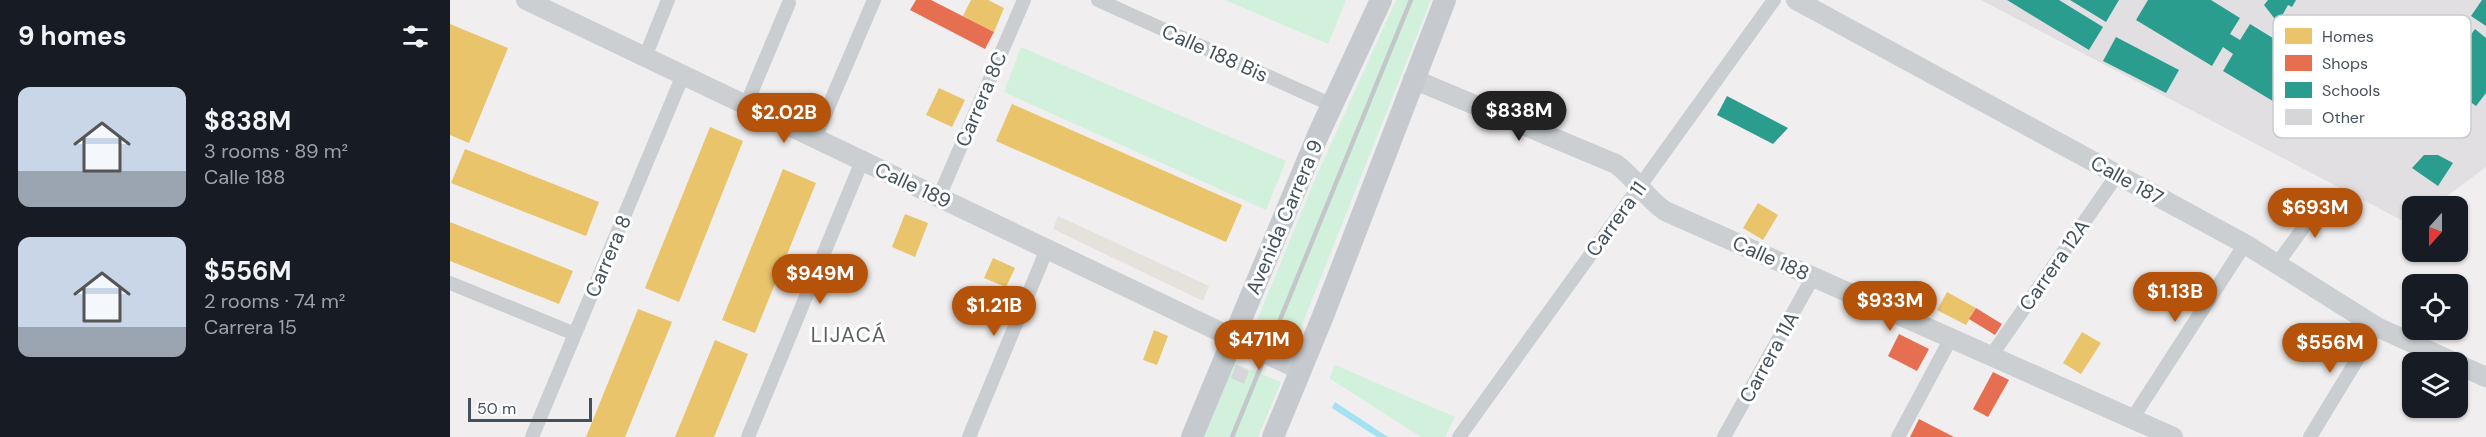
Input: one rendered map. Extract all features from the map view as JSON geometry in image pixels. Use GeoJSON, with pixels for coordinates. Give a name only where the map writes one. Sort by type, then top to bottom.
{"type":"FeatureCollection","features":[{"type":"Feature","properties":{"kind":"main road","name":"Avenida Carrera 9"},"geometry":{"type":"LineString","coordinates":[[1192,437],[1332,105],[1381,0]]}},
{"type":"Feature","properties":{"kind":"main road"},"geometry":{"type":"LineString","coordinates":[[1273,437],[1323,316],[1445,0]]}},
{"type":"Feature","properties":{"kind":"street","name":"Calle 189"},"geometry":{"type":"LineString","coordinates":[[526,0],[1300,370]]}},
{"type":"Feature","properties":{"kind":"street"},"geometry":{"type":"LineString","coordinates":[[645,57],[668,0]]}},
{"type":"Feature","properties":{"kind":"street"},"geometry":{"type":"LineString","coordinates":[[815,138],[874,0]]}},
{"type":"Feature","properties":{"kind":"street","name":"Carrera 8C"},"geometry":{"type":"LineString","coordinates":[[939,197],[1024,0]]}},
{"type":"Feature","properties":{"kind":"street","name":"Calle 188 Bis"},"geometry":{"type":"LineString","coordinates":[[1098,0],[1332,105]]}},
{"type":"Feature","properties":{"kind":"street","name":"Carrera 11"},"geometry":{"type":"LineString","coordinates":[[1459,437],[1774,0]]}},
{"type":"Feature","properties":{"kind":"street","name":"Calle 187"},"geometry":{"type":"LineString","coordinates":[[1796,0],[2245,244],[2377,327],[2432,352]]}},
{"type":"Feature","properties":{"kind":"street"},"geometry":{"type":"LineString","coordinates":[[747,105],[789,3]]}},
{"type":"Feature","properties":{"kind":"street","name":"Carrera 8"},"geometry":{"type":"LineString","coordinates":[[532,437],[683,75]]}},
{"type":"Feature","properties":{"kind":"street","name":"Calle 188"},"geometry":{"type":"LineString","coordinates":[[1413,78],[1599,155],[1629,174],[1646,196],[1665,211],[2173,437]]}},
{"type":"Feature","properties":{"kind":"street"},"geometry":{"type":"LineString","coordinates":[[748,437],[862,160]]}},
{"type":"Feature","properties":{"kind":"street","name":"Carrera 12A"},"geometry":{"type":"LineString","coordinates":[[1991,356],[2117,174]]}},
{"type":"Feature","properties":{"kind":"street"},"geometry":{"type":"LineString","coordinates":[[2277,264],[2326,195]]}},
{"type":"Feature","properties":{"kind":"street"},"geometry":{"type":"LineString","coordinates":[[2132,419],[2245,244]]}},
{"type":"Feature","properties":{"kind":"street"},"geometry":{"type":"LineString","coordinates":[[969,437],[1047,249]]}},
{"type":"Feature","properties":{"kind":"street","name":"Carrera 11A"},"geometry":{"type":"LineString","coordinates":[[1724,437],[1813,277]]}},
{"type":"Feature","properties":{"kind":"street"},"geometry":{"type":"LineString","coordinates":[[450,283],[575,334]]}},
{"type":"Feature","properties":{"kind":"street"},"geometry":{"type":"LineString","coordinates":[[2310,437],[2377,327]]}},
{"type":"Feature","properties":{"kind":"street"},"geometry":{"type":"LineString","coordinates":[[1898,437],[1951,338]]}},
{"type":"Feature","properties":{"kind":"street","name":"Calle 187"},"geometry":{"type":"LineString","coordinates":[[2468,369],[2486,377]]}},
{"type":"Feature","properties":{"kind":"shaded area"},"geometry":{"type":"Polygon","coordinates":[[[1981,0],[2486,0],[2486,167],[2447,196],[2402,196],[2402,220],[1981,0]]]}},
{"type":"Feature","properties":{"kind":"shaded area"},"geometry":{"type":"Polygon","coordinates":[[[1058,216],[1209,286],[1203,301],[1053,229],[1058,216]]]}},
{"type":"Feature","properties":{"kind":"green space"},"geometry":{"type":"Polygon","coordinates":[[[1225,0],[1346,0],[1328,44],[1225,0]]]}},
{"type":"Feature","properties":{"kind":"green space"},"geometry":{"type":"Polygon","coordinates":[[[1396,0],[1431,0],[1300,330],[1289,327],[1285,337],[1256,323],[1316,177],[1396,0]]]}},
{"type":"Feature","properties":{"kind":"green space"},"geometry":{"type":"Polygon","coordinates":[[[1021,47],[1286,161],[1266,210],[1004,92],[1021,47]]]}},
{"type":"Feature","properties":{"kind":"green space"},"geometry":{"type":"Polygon","coordinates":[[[1234,363],[1281,382],[1258,437],[1204,437],[1234,363]]]}},
{"type":"Feature","properties":{"kind":"green space"},"geometry":{"type":"Polygon","coordinates":[[[1335,365],[1455,417],[1445,437],[1421,437],[1329,378],[1335,365]]]}},
{"type":"Feature","properties":{"kind":"water"},"geometry":{"type":"Polygon","coordinates":[[[1335,402],[1388,437],[1377,437],[1332,408],[1335,402]]]}},
{"type":"Feature","properties":{"kind":"building: Homes"},"geometry":{"type":"Polygon","coordinates":[[[971,0],[988,0],[1004,8],[994,32],[963,16],[971,0]]]}},
{"type":"Feature","properties":{"kind":"building: Homes"},"geometry":{"type":"Polygon","coordinates":[[[450,24],[508,48],[469,143],[450,135],[450,24]]]}},
{"type":"Feature","properties":{"kind":"building: Homes"},"geometry":{"type":"Polygon","coordinates":[[[939,88],[965,100],[952,127],[926,115],[939,88]]]}},
{"type":"Feature","properties":{"kind":"building: Homes"},"geometry":{"type":"Polygon","coordinates":[[[1012,104],[1242,205],[1226,242],[996,141],[1012,104]]]}},
{"type":"Feature","properties":{"kind":"building: Homes"},"geometry":{"type":"Polygon","coordinates":[[[710,127],[743,141],[679,302],[645,288],[710,127]]]}},
{"type":"Feature","properties":{"kind":"building: Homes"},"geometry":{"type":"Polygon","coordinates":[[[465,149],[599,202],[586,236],[451,183],[465,149]]]}},
{"type":"Feature","properties":{"kind":"building: Homes"},"geometry":{"type":"Polygon","coordinates":[[[783,169],[816,183],[755,333],[722,320],[783,169]]]}},
{"type":"Feature","properties":{"kind":"building: Homes"},"geometry":{"type":"Polygon","coordinates":[[[1758,203],[1778,215],[1763,240],[1743,228],[1758,203]]]}},
{"type":"Feature","properties":{"kind":"building: Homes"},"geometry":{"type":"Polygon","coordinates":[[[905,214],[928,223],[915,257],[892,247],[905,214]]]}},
{"type":"Feature","properties":{"kind":"building: Homes"},"geometry":{"type":"Polygon","coordinates":[[[450,222],[573,271],[559,304],[450,261],[450,222]]]}},
{"type":"Feature","properties":{"kind":"building: Homes"},"geometry":{"type":"Polygon","coordinates":[[[993,258],[1015,268],[1006,287],[984,278],[993,258]]]}},
{"type":"Feature","properties":{"kind":"building: Homes"},"geometry":{"type":"Polygon","coordinates":[[[1947,292],[1976,308],[1966,325],[1937,310],[1947,292]]]}},
{"type":"Feature","properties":{"kind":"building: Homes"},"geometry":{"type":"Polygon","coordinates":[[[638,309],[672,322],[625,437],[586,437],[638,309]]]}},
{"type":"Feature","properties":{"kind":"building: Homes"},"geometry":{"type":"Polygon","coordinates":[[[1154,330],[1168,336],[1157,365],[1143,360],[1154,330]]]}},
{"type":"Feature","properties":{"kind":"building: Homes"},"geometry":{"type":"Polygon","coordinates":[[[2082,332],[2101,343],[2081,374],[2063,363],[2082,332]]]}},
{"type":"Feature","properties":{"kind":"building: Homes"},"geometry":{"type":"Polygon","coordinates":[[[715,340],[748,354],[714,437],[675,437],[715,340]]]}},
{"type":"Feature","properties":{"kind":"building: Shops"},"geometry":{"type":"Polygon","coordinates":[[[916,0],[931,0],[994,32],[985,49],[910,10],[916,0]]]}},
{"type":"Feature","properties":{"kind":"building: Shops"},"geometry":{"type":"Polygon","coordinates":[[[1976,308],[2002,324],[1995,335],[1969,319],[1976,308]]]}},
{"type":"Feature","properties":{"kind":"building: Shops"},"geometry":{"type":"Polygon","coordinates":[[[1899,334],[1929,349],[1917,371],[1888,356],[1899,334]]]}},
{"type":"Feature","properties":{"kind":"building: Shops"},"geometry":{"type":"Polygon","coordinates":[[[1993,372],[2009,380],[1988,417],[1973,409],[1993,372]]]}},
{"type":"Feature","properties":{"kind":"building: Shops"},"geometry":{"type":"Polygon","coordinates":[[[1919,419],[1954,437],[1910,437],[1919,419]]]}},
{"type":"Feature","properties":{"kind":"building: Schools"},"geometry":{"type":"Polygon","coordinates":[[[2007,0],[2059,0],[2103,27],[2089,50],[2007,0]]]}},
{"type":"Feature","properties":{"kind":"building: Schools"},"geometry":{"type":"Polygon","coordinates":[[[2070,0],[2119,0],[2106,22],[2070,0]]]}},
{"type":"Feature","properties":{"kind":"building: Schools"},"geometry":{"type":"Polygon","coordinates":[[[2148,0],[2211,0],[2240,18],[2230,34],[2240,40],[2250,24],[2273,38],[2273,101],[2223,71],[2233,54],[2223,47],[2212,66],[2136,20],[2148,0]]]}},
{"type":"Feature","properties":{"kind":"building: Schools"},"geometry":{"type":"Polygon","coordinates":[[[2268,0],[2296,0],[2292,7],[2288,5],[2282,15],[2273,17],[2264,5],[2268,0]]]}},
{"type":"Feature","properties":{"kind":"building: Schools"},"geometry":{"type":"Polygon","coordinates":[[[2482,0],[2486,0],[2486,26],[2471,16],[2482,0]]]}},
{"type":"Feature","properties":{"kind":"building: Schools"},"geometry":{"type":"Polygon","coordinates":[[[2475,29],[2486,38],[2486,93],[2476,106],[2471,102],[2471,35],[2475,29]]]}},
{"type":"Feature","properties":{"kind":"building: Schools"},"geometry":{"type":"Polygon","coordinates":[[[2116,37],[2179,70],[2166,93],[2103,61],[2116,37]]]}},
{"type":"Feature","properties":{"kind":"building: Schools"},"geometry":{"type":"Polygon","coordinates":[[[1727,96],[1788,128],[1773,144],[1717,115],[1727,96]]]}},
{"type":"Feature","properties":{"kind":"building: Schools"},"geometry":{"type":"Polygon","coordinates":[[[2424,155],[2438,155],[2453,163],[2438,186],[2412,168],[2424,155]]]}},
{"type":"Feature","properties":{"kind":"building: Other"},"geometry":{"type":"Polygon","coordinates":[[[1236,365],[1249,371],[1244,384],[1231,378],[1236,365]]]}},
{"type":"Feature","properties":{"kind":"railway"},"geometry":{"type":"LineString","coordinates":[[1232,437],[1411,0]]}},
{"type":"Feature","properties":{"kind":"district","name":"LIJACÁ"},"geometry":{"type":"Point","coordinates":[849,335]}}]}
